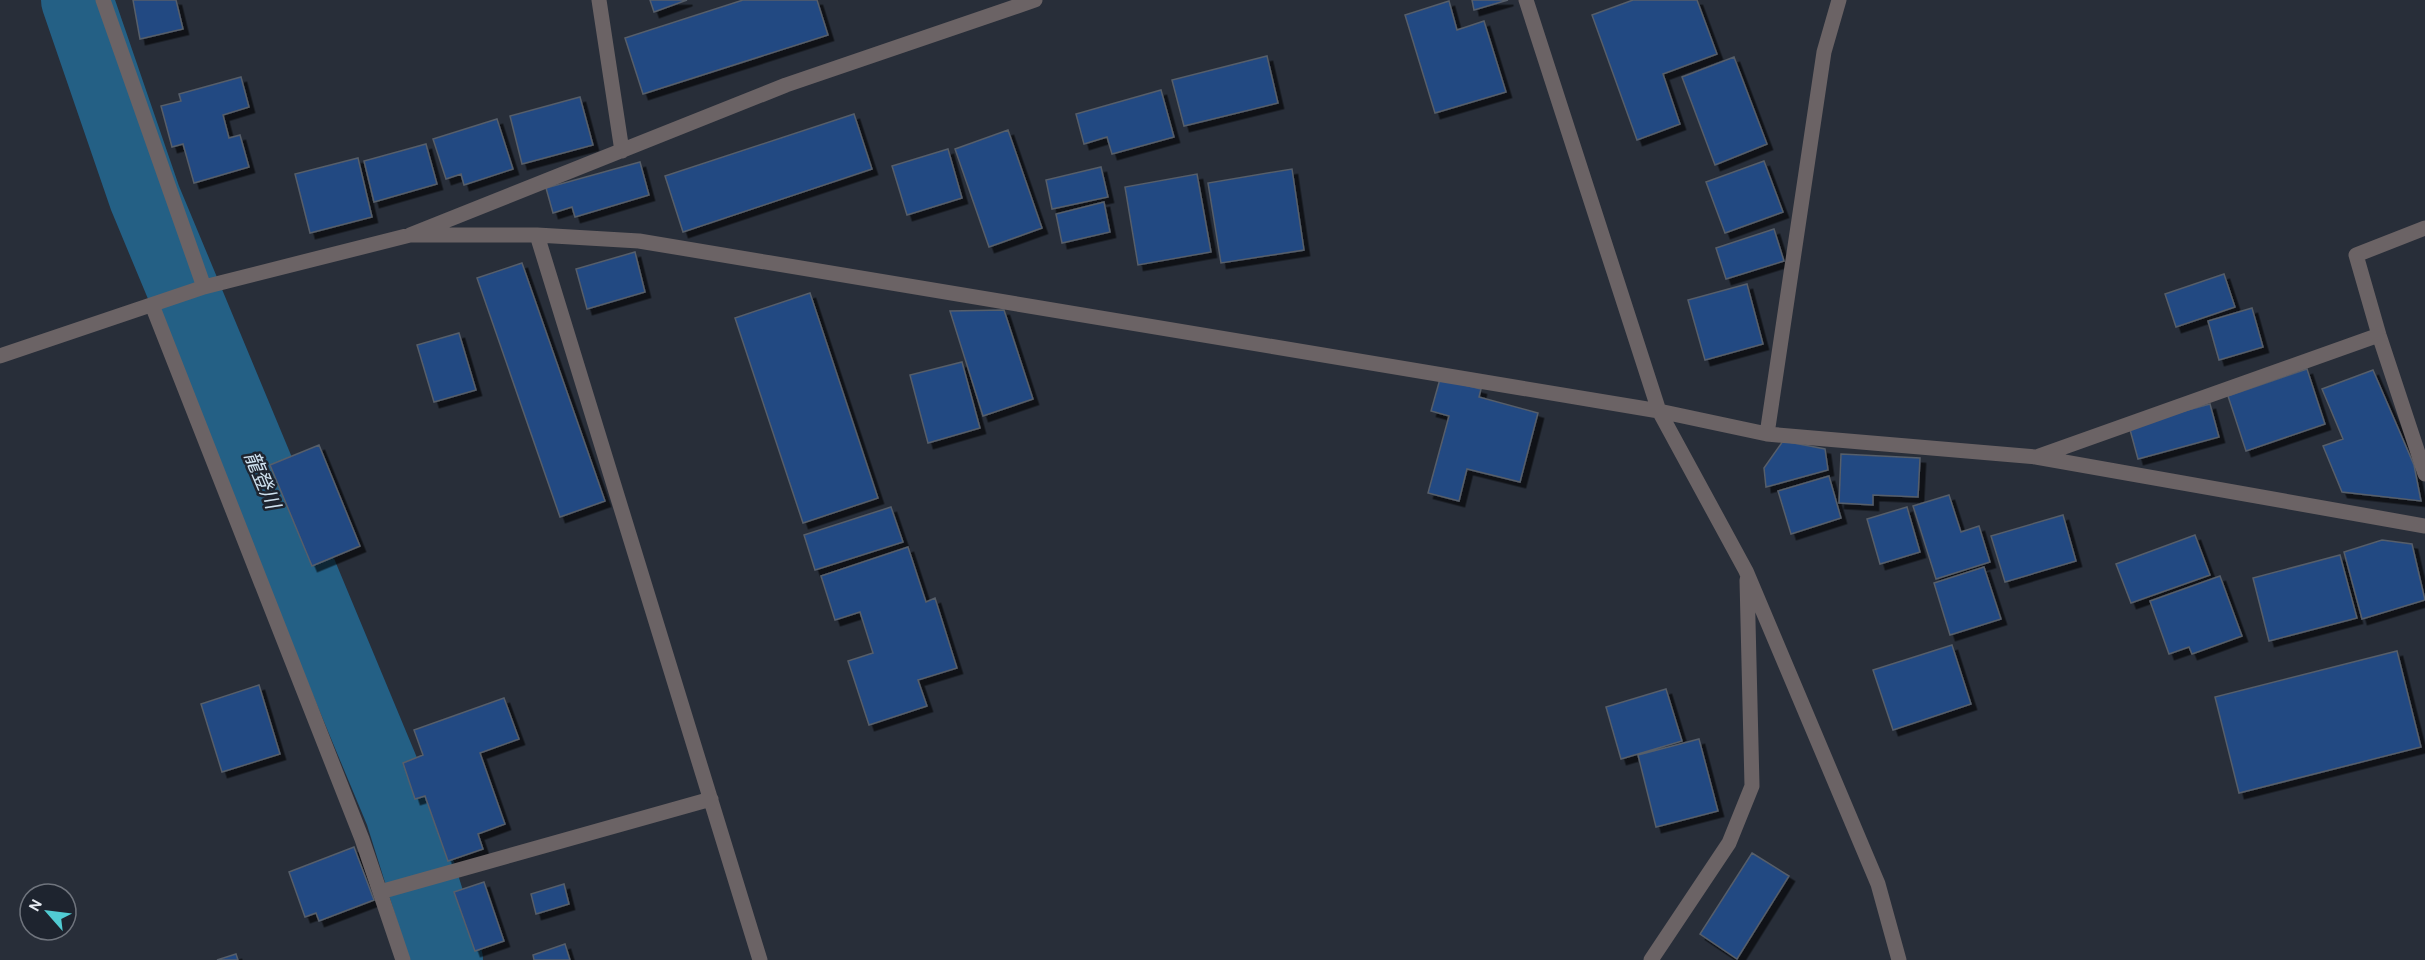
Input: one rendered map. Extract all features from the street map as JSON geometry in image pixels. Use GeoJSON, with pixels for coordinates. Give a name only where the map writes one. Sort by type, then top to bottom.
{"type":"FeatureCollection","features":[{"type":"Feature","properties":{"kind":"street"},"geometry":{"type":"LineString","coordinates":[[103,0],[204,287]]}},
{"type":"Feature","properties":{"kind":"street"},"geometry":{"type":"LineString","coordinates":[[599,0],[622,151]]}},
{"type":"Feature","properties":{"kind":"street"},"geometry":{"type":"LineString","coordinates":[[0,356],[204,287],[410,235],[786,85],[1035,0]]}},
{"type":"Feature","properties":{"kind":"street"},"geometry":{"type":"LineString","coordinates":[[1526,0],[1659,411],[1746,571],[1878,884],[1899,960]]}},
{"type":"Feature","properties":{"kind":"street"},"geometry":{"type":"LineString","coordinates":[[1767,434],[1824,52],[1839,0]]}},
{"type":"Feature","properties":{"kind":"street"},"geometry":{"type":"LineString","coordinates":[[2425,228],[2356,255],[2379,335],[2425,474]]}},
{"type":"Feature","properties":{"kind":"street"},"geometry":{"type":"LineString","coordinates":[[410,235],[537,234],[639,241],[1659,411],[1767,434],[2036,457],[2425,526]]}},
{"type":"Feature","properties":{"kind":"street"},"geometry":{"type":"LineString","coordinates":[[537,234],[760,960]]}},
{"type":"Feature","properties":{"kind":"street"},"geometry":{"type":"LineString","coordinates":[[152,305],[362,839],[403,960]]}},
{"type":"Feature","properties":{"kind":"street"},"geometry":{"type":"LineString","coordinates":[[2036,457],[2379,335]]}},
{"type":"Feature","properties":{"kind":"street"},"geometry":{"type":"LineString","coordinates":[[1651,960],[1729,843],[1752,786],[1746,571]]}},
{"type":"Feature","properties":{"kind":"street"},"geometry":{"type":"LineString","coordinates":[[380,892],[711,799]]}},
{"type":"Feature","properties":{"kind":"building"},"geometry":{"type":"Polygon","coordinates":[[[133,0],[176,0],[183,29],[140,39],[133,0]]]}},
{"type":"Feature","properties":{"kind":"building"},"geometry":{"type":"Polygon","coordinates":[[[650,0],[687,0],[654,12],[650,0]]]}},
{"type":"Feature","properties":{"kind":"building"},"geometry":{"type":"Polygon","coordinates":[[[743,0],[817,0],[828,35],[643,94],[625,38],[743,0]]]}},
{"type":"Feature","properties":{"kind":"building"},"geometry":{"type":"Polygon","coordinates":[[[1472,0],[1508,0],[1474,10],[1472,0]]]}},
{"type":"Feature","properties":{"kind":"building"},"geometry":{"type":"Polygon","coordinates":[[[1633,0],[1697,0],[1717,54],[1663,74],[1680,124],[1637,140],[1592,15],[1633,0]]]}},
{"type":"Feature","properties":{"kind":"building"},"geometry":{"type":"Polygon","coordinates":[[[1449,1],[1457,30],[1484,21],[1506,92],[1435,113],[1405,15],[1449,1]]]}},
{"type":"Feature","properties":{"kind":"building"},"geometry":{"type":"Polygon","coordinates":[[[1267,56],[1278,103],[1184,126],[1172,80],[1267,56]]]}},
{"type":"Feature","properties":{"kind":"building"},"geometry":{"type":"Polygon","coordinates":[[[1734,57],[1767,144],[1715,165],[1682,77],[1734,57]]]}},
{"type":"Feature","properties":{"kind":"building"},"geometry":{"type":"Polygon","coordinates":[[[241,77],[249,107],[223,115],[229,138],[240,135],[249,167],[194,183],[183,144],[172,147],[161,106],[181,101],[179,94],[241,77]]]}},
{"type":"Feature","properties":{"kind":"building"},"geometry":{"type":"Polygon","coordinates":[[[1161,90],[1174,137],[1112,154],[1107,137],[1084,144],[1076,114],[1161,90]]]}},
{"type":"Feature","properties":{"kind":"building"},"geometry":{"type":"Polygon","coordinates":[[[580,97],[593,145],[522,164],[510,116],[580,97]]]}},
{"type":"Feature","properties":{"kind":"building"},"geometry":{"type":"Polygon","coordinates":[[[854,114],[872,169],[683,232],[665,176],[854,114]]]}},
{"type":"Feature","properties":{"kind":"building"},"geometry":{"type":"Polygon","coordinates":[[[497,119],[513,169],[464,185],[461,174],[446,179],[433,139],[497,119]]]}},
{"type":"Feature","properties":{"kind":"building"},"geometry":{"type":"Polygon","coordinates":[[[1008,130],[1042,228],[989,247],[955,149],[1008,130]]]}},
{"type":"Feature","properties":{"kind":"building"},"geometry":{"type":"Polygon","coordinates":[[[426,144],[437,184],[374,202],[364,161],[426,144]]]}},
{"type":"Feature","properties":{"kind":"building"},"geometry":{"type":"Polygon","coordinates":[[[948,149],[962,198],[907,215],[892,166],[948,149]]]}},
{"type":"Feature","properties":{"kind":"building"},"geometry":{"type":"Polygon","coordinates":[[[358,158],[372,217],[310,233],[295,174],[358,158]]]}},
{"type":"Feature","properties":{"kind":"building"},"geometry":{"type":"Polygon","coordinates":[[[1764,161],[1783,212],[1725,233],[1706,182],[1764,161]]]}},
{"type":"Feature","properties":{"kind":"building"},"geometry":{"type":"Polygon","coordinates":[[[640,162],[649,195],[575,217],[572,207],[553,213],[546,188],[640,162]]]}},
{"type":"Feature","properties":{"kind":"building"},"geometry":{"type":"Polygon","coordinates":[[[1101,167],[1108,197],[1052,209],[1046,180],[1101,167]]]}},
{"type":"Feature","properties":{"kind":"building"},"geometry":{"type":"Polygon","coordinates":[[[1292,169],[1304,250],[1221,263],[1208,183],[1292,169]]]}},
{"type":"Feature","properties":{"kind":"building"},"geometry":{"type":"Polygon","coordinates":[[[1197,174],[1211,252],[1138,265],[1125,187],[1197,174]]]}},
{"type":"Feature","properties":{"kind":"building"},"geometry":{"type":"Polygon","coordinates":[[[1104,202],[1110,232],[1062,243],[1056,214],[1104,202]]]}},
{"type":"Feature","properties":{"kind":"building"},"geometry":{"type":"Polygon","coordinates":[[[1774,229],[1784,261],[1726,279],[1716,248],[1774,229]]]}},
{"type":"Feature","properties":{"kind":"building"},"geometry":{"type":"Polygon","coordinates":[[[635,252],[645,292],[587,309],[576,269],[635,252]]]}},
{"type":"Feature","properties":{"kind":"building"},"geometry":{"type":"Polygon","coordinates":[[[522,263],[605,501],[560,517],[477,278],[522,263]]]}},
{"type":"Feature","properties":{"kind":"building"},"geometry":{"type":"Polygon","coordinates":[[[2224,274],[2235,307],[2176,327],[2165,294],[2224,274]]]}},
{"type":"Feature","properties":{"kind":"building"},"geometry":{"type":"Polygon","coordinates":[[[1747,284],[1763,344],[1705,360],[1688,300],[1747,284]]]}},
{"type":"Feature","properties":{"kind":"building"},"geometry":{"type":"Polygon","coordinates":[[[810,293],[878,498],[803,523],[735,318],[810,293]]]}},
{"type":"Feature","properties":{"kind":"building"},"geometry":{"type":"Polygon","coordinates":[[[2252,308],[2263,347],[2219,360],[2208,321],[2252,308]]]}},
{"type":"Feature","properties":{"kind":"building"},"geometry":{"type":"Polygon","coordinates":[[[1004,310],[1033,399],[983,416],[950,311],[1004,310]]]}},
{"type":"Feature","properties":{"kind":"building"},"geometry":{"type":"Polygon","coordinates":[[[459,333],[476,390],[434,402],[417,345],[459,333]]]}},
{"type":"Feature","properties":{"kind":"building"},"geometry":{"type":"Polygon","coordinates":[[[962,362],[980,428],[928,443],[910,375],[962,362]]]}},
{"type":"Feature","properties":{"kind":"building"},"geometry":{"type":"Polygon","coordinates":[[[2307,369],[2325,424],[2246,451],[2228,396],[2307,369]]]}},
{"type":"Feature","properties":{"kind":"building"},"geometry":{"type":"Polygon","coordinates":[[[2373,370],[2414,465],[2421,501],[2342,492],[2323,446],[2343,439],[2322,389],[2373,370]]]}},
{"type":"Feature","properties":{"kind":"building"},"geometry":{"type":"Polygon","coordinates":[[[1440,379],[1481,389],[1479,397],[1538,413],[1520,482],[1467,469],[1459,501],[1428,493],[1449,416],[1431,411],[1440,379]]]}},
{"type":"Feature","properties":{"kind":"building"},"geometry":{"type":"Polygon","coordinates":[[[2210,404],[2219,437],[2138,459],[2129,426],[2210,404]]]}},
{"type":"Feature","properties":{"kind":"building"},"geometry":{"type":"Polygon","coordinates":[[[1783,441],[1825,449],[1828,470],[1766,487],[1764,468],[1783,441]]]}},
{"type":"Feature","properties":{"kind":"building"},"geometry":{"type":"Polygon","coordinates":[[[319,445],[360,546],[312,566],[270,465],[319,445]]]}},
{"type":"Feature","properties":{"kind":"building"},"geometry":{"type":"Polygon","coordinates":[[[1841,454],[1920,458],[1918,497],[1873,495],[1873,505],[1839,503],[1841,454]]]}},
{"type":"Feature","properties":{"kind":"building"},"geometry":{"type":"Polygon","coordinates":[[[1829,476],[1841,518],[1791,534],[1778,491],[1829,476]]]}},
{"type":"Feature","properties":{"kind":"building"},"geometry":{"type":"Polygon","coordinates":[[[1949,495],[1961,532],[1979,526],[1990,562],[1936,579],[1913,506],[1949,495]]]}},
{"type":"Feature","properties":{"kind":"building"},"geometry":{"type":"Polygon","coordinates":[[[891,507],[903,542],[815,570],[804,535],[891,507]]]}},
{"type":"Feature","properties":{"kind":"building"},"geometry":{"type":"Polygon","coordinates":[[[1907,507],[1920,552],[1880,564],[1867,519],[1907,507]]]}},
{"type":"Feature","properties":{"kind":"building"},"geometry":{"type":"Polygon","coordinates":[[[2063,515],[2076,561],[2005,582],[1991,536],[2063,515]]]}},
{"type":"Feature","properties":{"kind":"building"},"geometry":{"type":"Polygon","coordinates":[[[2195,535],[2210,575],[2131,603],[2116,564],[2195,535]]]}},
{"type":"Feature","properties":{"kind":"building"},"geometry":{"type":"Polygon","coordinates":[[[2382,540],[2412,544],[2425,600],[2362,619],[2344,552],[2382,540]]]}},
{"type":"Feature","properties":{"kind":"building"},"geometry":{"type":"Polygon","coordinates":[[[908,547],[926,602],[935,598],[957,668],[918,680],[927,706],[869,725],[848,661],[873,653],[860,612],[835,620],[821,576],[908,547]]]}},
{"type":"Feature","properties":{"kind":"building"},"geometry":{"type":"Polygon","coordinates":[[[2340,555],[2357,618],[2269,641],[2253,578],[2340,555]]]}},
{"type":"Feature","properties":{"kind":"building"},"geometry":{"type":"Polygon","coordinates":[[[1984,567],[2001,619],[1950,635],[1934,583],[1984,567]]]}},
{"type":"Feature","properties":{"kind":"building"},"geometry":{"type":"Polygon","coordinates":[[[2220,576],[2242,636],[2192,654],[2189,647],[2169,654],[2150,601],[2220,576]]]}},
{"type":"Feature","properties":{"kind":"building"},"geometry":{"type":"Polygon","coordinates":[[[1952,645],[1971,704],[1893,730],[1873,670],[1952,645]]]}},
{"type":"Feature","properties":{"kind":"building"},"geometry":{"type":"Polygon","coordinates":[[[2397,651],[2421,747],[2239,793],[2215,697],[2397,651]]]}},
{"type":"Feature","properties":{"kind":"building"},"geometry":{"type":"Polygon","coordinates":[[[259,685],[280,754],[222,772],[201,704],[259,685]]]}},
{"type":"Feature","properties":{"kind":"building"},"geometry":{"type":"Polygon","coordinates":[[[1666,689],[1682,741],[1621,759],[1606,707],[1666,689]]]}},
{"type":"Feature","properties":{"kind":"building"},"geometry":{"type":"Polygon","coordinates":[[[504,698],[519,739],[480,753],[505,824],[478,834],[483,849],[448,861],[425,796],[415,799],[403,763],[423,755],[414,730],[504,698]]]}},
{"type":"Feature","properties":{"kind":"building"},"geometry":{"type":"Polygon","coordinates":[[[1699,739],[1718,811],[1656,827],[1638,755],[1699,739]]]}},
{"type":"Feature","properties":{"kind":"building"},"geometry":{"type":"Polygon","coordinates":[[[354,847],[374,900],[319,921],[316,913],[305,917],[289,872],[354,847]]]}},
{"type":"Feature","properties":{"kind":"building"},"geometry":{"type":"Polygon","coordinates":[[[1752,853],[1789,876],[1737,959],[1700,934],[1752,853]]]}},
{"type":"Feature","properties":{"kind":"building"},"geometry":{"type":"Polygon","coordinates":[[[484,882],[504,941],[475,951],[454,892],[484,882]]]}},
{"type":"Feature","properties":{"kind":"building"},"geometry":{"type":"Polygon","coordinates":[[[564,884],[569,904],[536,914],[531,894],[564,884]]]}},
{"type":"Feature","properties":{"kind":"building"},"geometry":{"type":"Polygon","coordinates":[[[565,944],[570,960],[534,960],[533,955],[565,944]]]}},
{"type":"Feature","properties":{"kind":"building"},"geometry":{"type":"Polygon","coordinates":[[[236,954],[238,960],[217,960],[236,954]]]}},
{"type":"Feature","properties":{"kind":"waterway","name":"龍登川"},"geometry":{"type":"LineString","coordinates":[[77,0],[145,198],[401,813],[447,960]]}}]}
